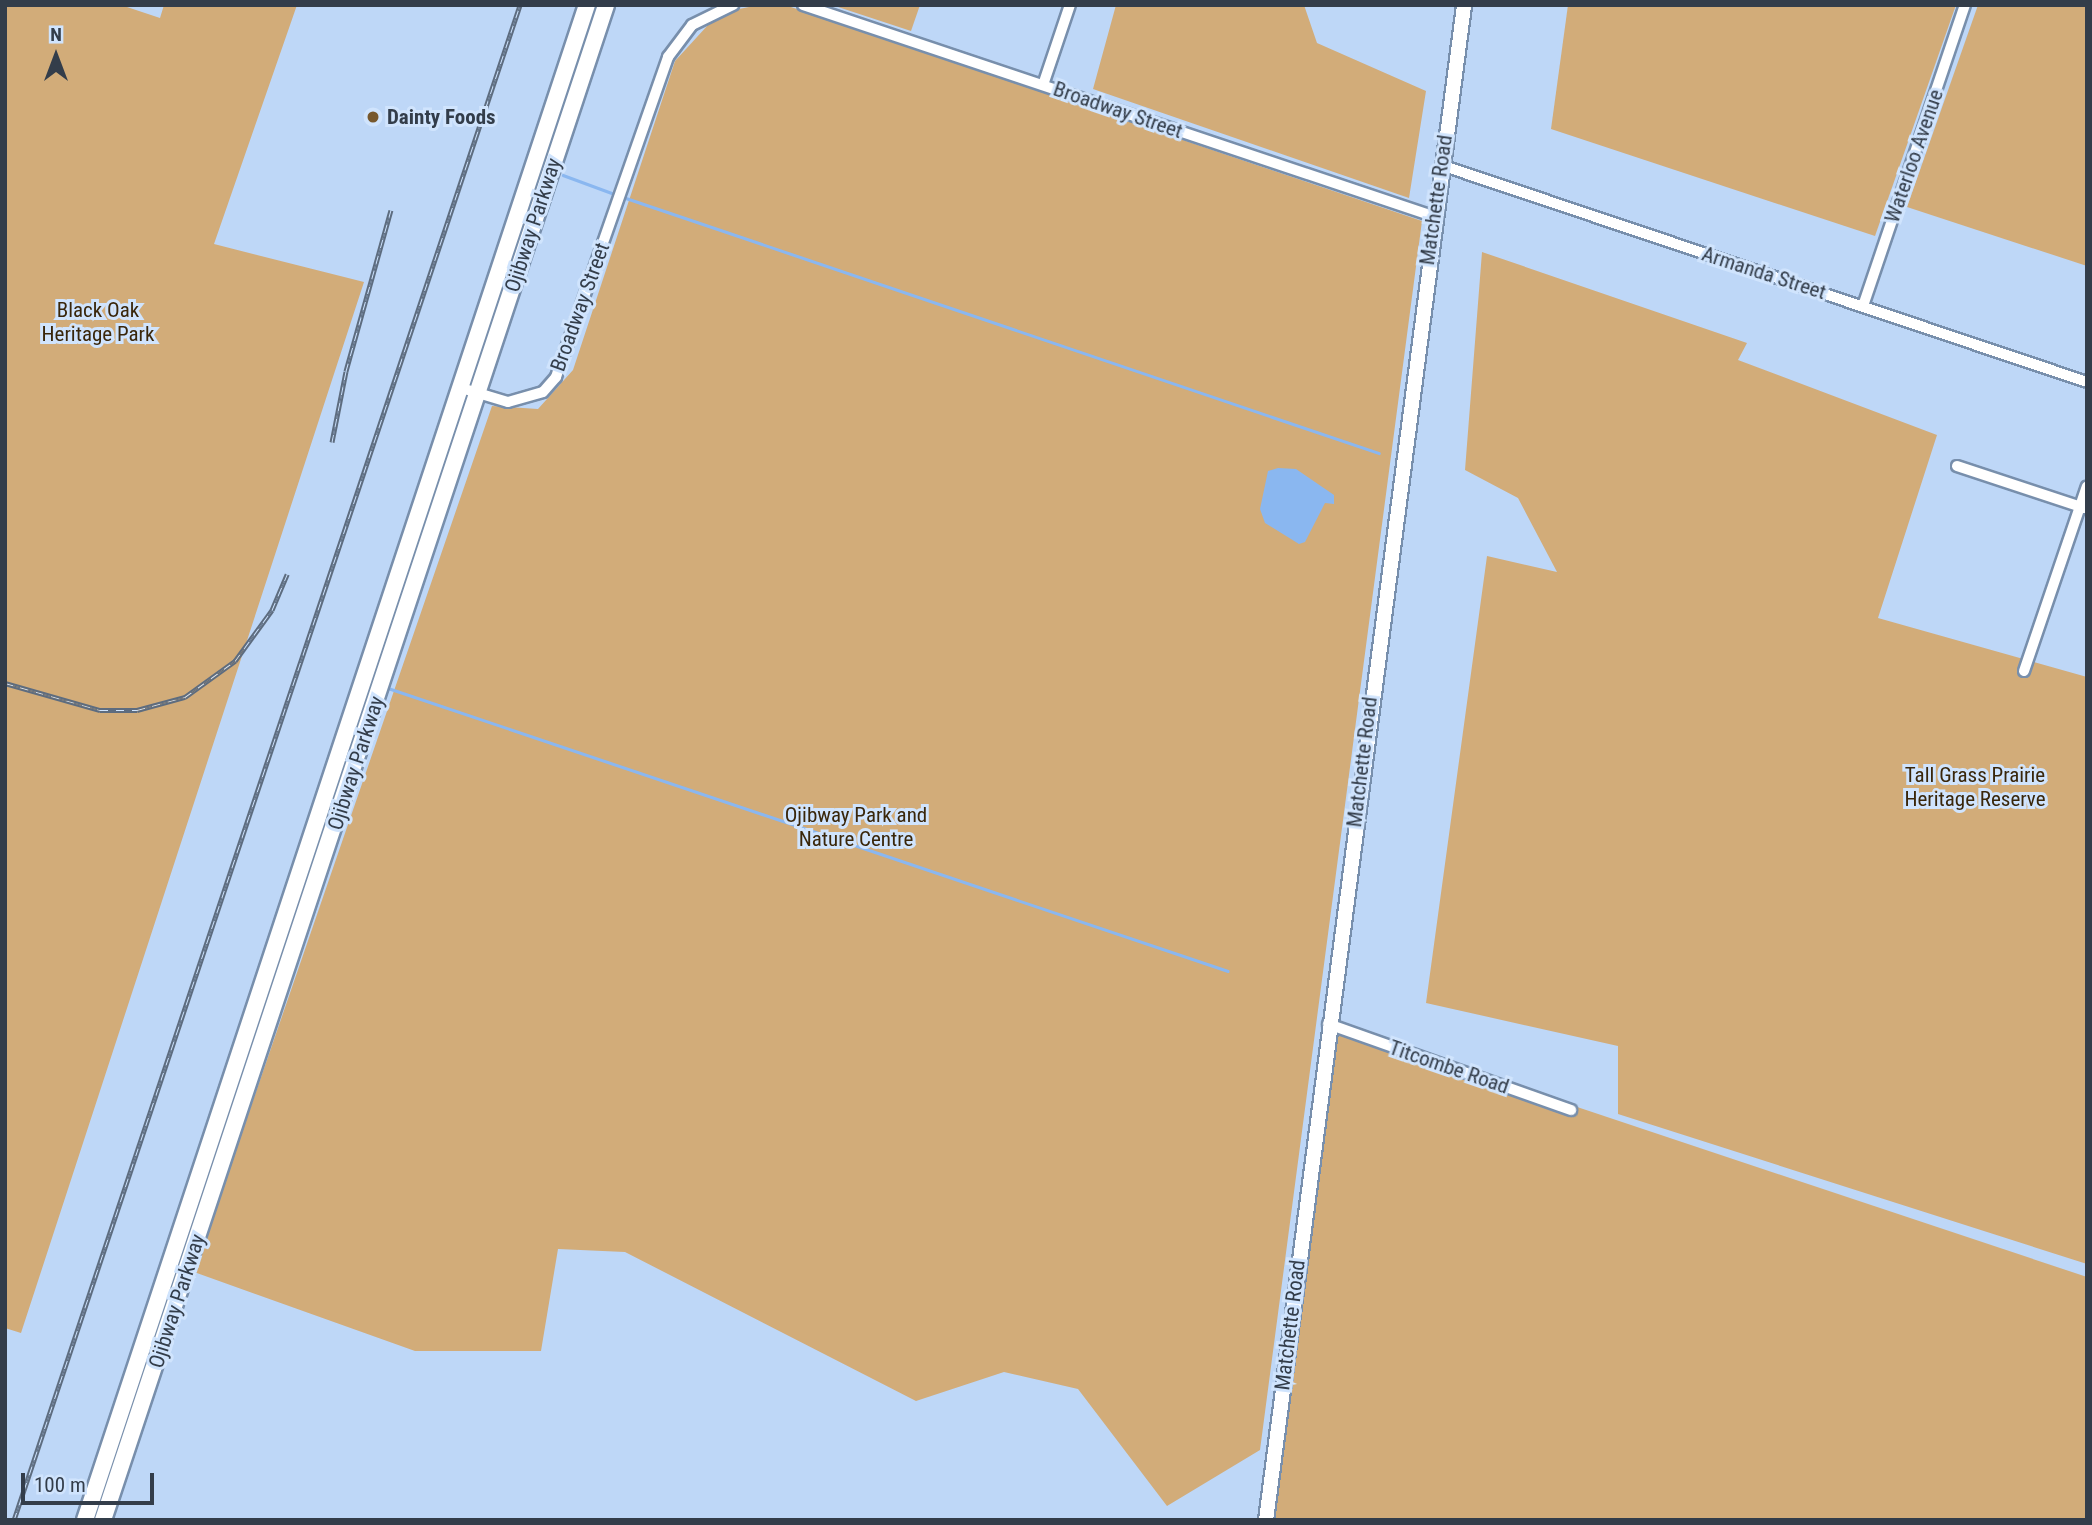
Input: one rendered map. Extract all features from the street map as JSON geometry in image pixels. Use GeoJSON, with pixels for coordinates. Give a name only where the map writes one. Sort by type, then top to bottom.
{"type":"FeatureCollection","features":[{"type":"Feature","properties":{"kind":"main road","name":"Ojibway Parkway"},"geometry":{"type":"LineString","coordinates":[[85,1520],[458,387],[587,5]]}},
{"type":"Feature","properties":{"kind":"main road","name":"Ojibway Parkway"},"geometry":{"type":"LineString","coordinates":[[103,1520],[606,5]]}},
{"type":"Feature","properties":{"kind":"street","name":"Broadway Street"},"geometry":{"type":"LineString","coordinates":[[458,387],[508,402],[524,400],[543,392],[556,377],[668,57],[692,25],[733,5]]}},
{"type":"Feature","properties":{"kind":"street","name":"Broadway Street"},"geometry":{"type":"LineString","coordinates":[[803,5],[1433,216]]}},
{"type":"Feature","properties":{"kind":"street"},"geometry":{"type":"LineString","coordinates":[[1043,85],[1070,5]]}},
{"type":"Feature","properties":{"kind":"street","name":"Matchette Road"},"geometry":{"type":"LineString","coordinates":[[1266,1520],[1433,216],[1464,5]]}},
{"type":"Feature","properties":{"kind":"street","name":"Waterloo Avenue"},"geometry":{"type":"LineString","coordinates":[[1863,306],[1965,5]]}},
{"type":"Feature","properties":{"kind":"street","name":"Armanda Street"},"geometry":{"type":"LineString","coordinates":[[1441,165],[2087,382]]}},
{"type":"Feature","properties":{"kind":"street"},"geometry":{"type":"LineString","coordinates":[[1957,466],[2083,508]]}},
{"type":"Feature","properties":{"kind":"street"},"geometry":{"type":"LineString","coordinates":[[2024,671],[2083,508],[2087,486]]}},
{"type":"Feature","properties":{"kind":"street","name":"Titcombe Road"},"geometry":{"type":"LineString","coordinates":[[1328,1024],[1571,1110]]}},
{"type":"Feature","properties":{"kind":"green space","name":"Black Oak Heritage Park"},"geometry":{"type":"Polygon","coordinates":[[[5,5],[121,5],[160,18],[164,5],[297,5],[214,244],[364,282],[21,1333],[5,1328],[5,5]]]}},
{"type":"Feature","properties":{"kind":"green space","name":"Ojibway Park and Nature Centre"},"geometry":{"type":"Polygon","coordinates":[[[759,5],[785,5],[1422,221],[1260,1450],[1167,1506],[1078,1389],[1004,1372],[916,1401],[625,1252],[558,1249],[541,1351],[415,1351],[194,1272],[492,406],[538,409],[573,370],[675,61],[719,13],[759,5]]]}},
{"type":"Feature","properties":{"kind":"green space"},"geometry":{"type":"Polygon","coordinates":[[[832,5],[920,5],[911,31],[832,5]]]}},
{"type":"Feature","properties":{"kind":"green space"},"geometry":{"type":"Polygon","coordinates":[[[1116,5],[1304,5],[1317,43],[1426,91],[1409,198],[1093,89],[1116,5]]]}},
{"type":"Feature","properties":{"kind":"green space"},"geometry":{"type":"Polygon","coordinates":[[[1568,5],[1956,5],[1875,236],[1551,129],[1568,5]]]}},
{"type":"Feature","properties":{"kind":"green space"},"geometry":{"type":"Polygon","coordinates":[[[1978,5],[2087,5],[2087,266],[1907,207],[1978,5]]]}},
{"type":"Feature","properties":{"kind":"green space","name":"Tall Grass Prairie Heritage Reserve"},"geometry":{"type":"Polygon","coordinates":[[[1482,252],[1747,343],[1738,360],[1937,435],[1878,618],[2087,677],[2087,1264],[1618,1114],[1618,1046],[1426,1003],[1487,556],[1557,572],[1518,498],[1465,470],[1482,252]]]}},
{"type":"Feature","properties":{"kind":"green space"},"geometry":{"type":"Polygon","coordinates":[[[1328,1024],[2087,1277],[2087,1520],[1268,1520],[1328,1024]]]}},
{"type":"Feature","properties":{"kind":"water"},"geometry":{"type":"Polygon","coordinates":[[[1278,468],[1296,469],[1334,495],[1334,504],[1325,503],[1305,542],[1299,544],[1265,523],[1260,509],[1268,471],[1278,468]]]}},
{"type":"Feature","properties":{"kind":"waterway"},"geometry":{"type":"LineString","coordinates":[[563,175],[617,195]]}},
{"type":"Feature","properties":{"kind":"waterway"},"geometry":{"type":"LineString","coordinates":[[623,197],[1379,453]]}},
{"type":"Feature","properties":{"kind":"waterway"},"geometry":{"type":"LineString","coordinates":[[388,688],[1228,971]]}},
{"type":"Feature","properties":{"kind":"railway"},"geometry":{"type":"LineString","coordinates":[[14,1520],[520,5]]}},
{"type":"Feature","properties":{"kind":"railway"},"geometry":{"type":"LineString","coordinates":[[332,442],[346,371],[391,210]]}},
{"type":"Feature","properties":{"kind":"railway"},"geometry":{"type":"LineString","coordinates":[[5,683],[100,710],[137,710],[185,697],[235,661],[272,610],[287,574]]}},
{"type":"Feature","properties":{"kind":"place","name":"Dainty Foods"},"geometry":{"type":"Point","coordinates":[373,117]}}]}
